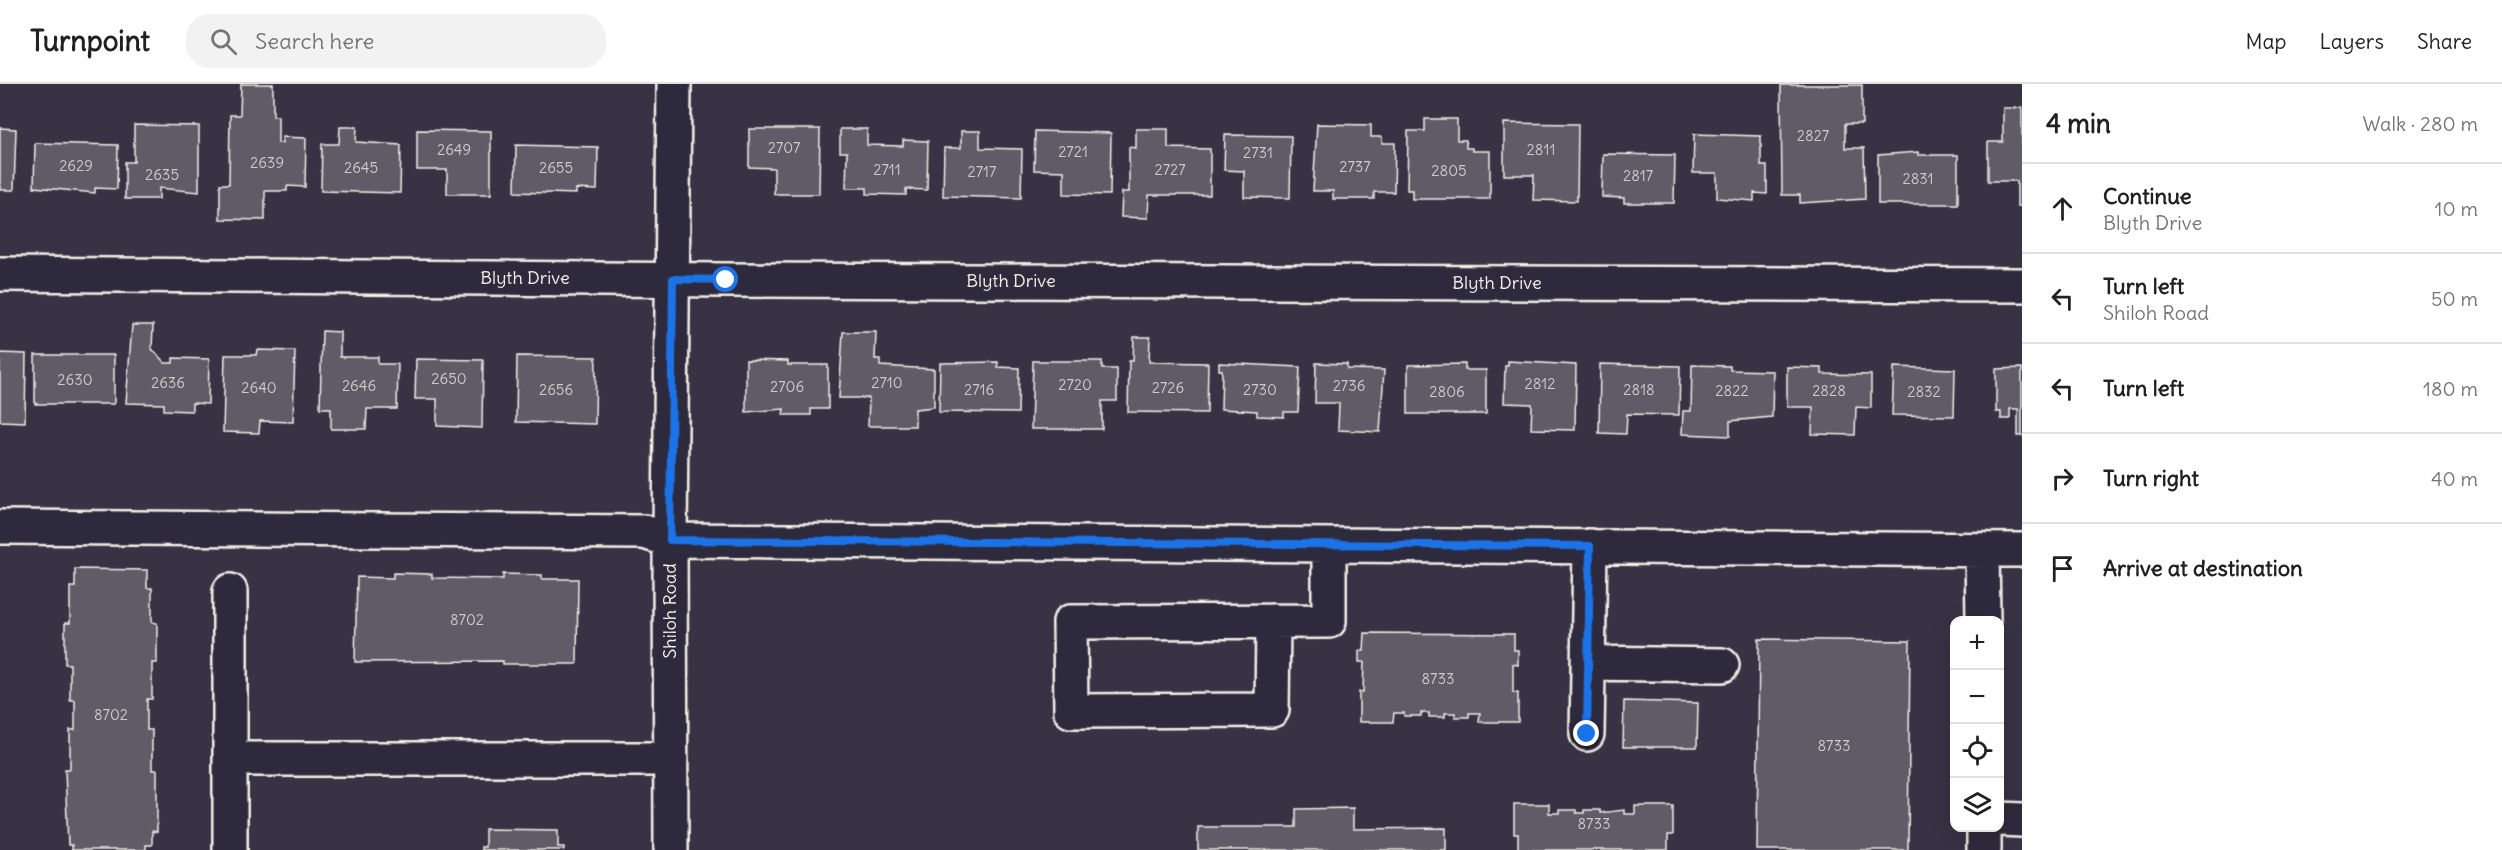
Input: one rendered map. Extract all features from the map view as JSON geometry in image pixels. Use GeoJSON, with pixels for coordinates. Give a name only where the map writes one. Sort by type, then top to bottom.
{"type":"FeatureCollection","features":[{"type":"Feature","properties":{"kind":"street","name":"Shiloh Road"},"geometry":{"type":"LineString","coordinates":[[671,850],[670,540],[674,84]]}},
{"type":"Feature","properties":{"kind":"street","name":"Blyth Drive"},"geometry":{"type":"LineString","coordinates":[[0,274],[2022,285]]}},
{"type":"Feature","properties":{"kind":"street"},"geometry":{"type":"LineString","coordinates":[[0,527],[644,532],[670,540],[2022,550]]}},
{"type":"Feature","properties":{"kind":"street"},"geometry":{"type":"LineString","coordinates":[[1273,621],[1272,710],[1071,711],[1070,622],[1273,621],[1329,621],[1329,545]]}},
{"type":"Feature","properties":{"kind":"street"},"geometry":{"type":"LineString","coordinates":[[1587,734],[1590,546]]}},
{"type":"Feature","properties":{"kind":"street"},"geometry":{"type":"LineString","coordinates":[[1982,550],[1983,616]]}},
{"type":"Feature","properties":{"kind":"street"},"geometry":{"type":"LineString","coordinates":[[230,591],[230,850]]}},
{"type":"Feature","properties":{"kind":"street"},"geometry":{"type":"LineString","coordinates":[[1588,663],[1722,665]]}},
{"type":"Feature","properties":{"kind":"street"},"geometry":{"type":"LineString","coordinates":[[231,759],[671,759]]}},
{"type":"Feature","properties":{"kind":"street"},"geometry":{"type":"LineString","coordinates":[[2004,819],[2022,820]]}},
{"type":"Feature","properties":{"kind":"street"},"geometry":{"type":"LineString","coordinates":[[1984,832],[1984,850]]}},
{"type":"Feature","properties":{"kind":"building"},"geometry":{"type":"Polygon","coordinates":[[[241,84],[273,84],[273,116],[278,116],[278,143],[282,143],[282,137],[306,138],[305,187],[287,186],[287,191],[265,191],[265,220],[220,219],[220,184],[229,184],[230,115],[240,115],[241,84]]]}},
{"type":"Feature","properties":{"kind":"building"},"geometry":{"type":"Polygon","coordinates":[[[1781,85],[1862,85],[1862,124],[1845,124],[1845,148],[1864,148],[1865,199],[1800,203],[1800,195],[1782,195],[1781,85]]]}},
{"type":"Feature","properties":{"kind":"building"},"geometry":{"type":"Polygon","coordinates":[[[2003,108],[2022,108],[2022,206],[2017,206],[2017,181],[1988,181],[1988,142],[2003,142],[2003,108]]]}},
{"type":"Feature","properties":{"kind":"building"},"geometry":{"type":"Polygon","coordinates":[[[1425,119],[1457,119],[1457,140],[1466,140],[1466,148],[1472,148],[1472,151],[1490,151],[1490,199],[1412,199],[1412,190],[1407,190],[1408,131],[1425,131],[1425,119]]]}},
{"type":"Feature","properties":{"kind":"building"},"geometry":{"type":"Polygon","coordinates":[[[1504,123],[1578,124],[1577,201],[1533,200],[1534,175],[1504,175],[1504,123]]]}},
{"type":"Feature","properties":{"kind":"building"},"geometry":{"type":"Polygon","coordinates":[[[1317,124],[1371,125],[1371,137],[1382,137],[1382,143],[1395,143],[1394,192],[1374,192],[1374,199],[1333,199],[1333,191],[1313,191],[1317,124]]]}},
{"type":"Feature","properties":{"kind":"building"},"geometry":{"type":"Polygon","coordinates":[[[134,125],[199,126],[199,192],[159,188],[159,199],[125,199],[125,162],[134,162],[134,125]]]}},
{"type":"Feature","properties":{"kind":"building"},"geometry":{"type":"Polygon","coordinates":[[[340,127],[357,127],[356,142],[401,145],[400,193],[321,191],[322,144],[339,144],[340,127]]]}},
{"type":"Feature","properties":{"kind":"building"},"geometry":{"type":"Polygon","coordinates":[[[0,128],[16,129],[14,190],[0,190],[0,128]]]}},
{"type":"Feature","properties":{"kind":"building"},"geometry":{"type":"Polygon","coordinates":[[[749,129],[820,129],[819,194],[774,194],[774,168],[749,167],[749,129]]]}},
{"type":"Feature","properties":{"kind":"building"},"geometry":{"type":"Polygon","coordinates":[[[840,129],[867,129],[867,145],[903,146],[903,140],[928,141],[927,190],[906,189],[906,195],[867,194],[867,188],[846,188],[847,152],[840,152],[840,129]]]}},
{"type":"Feature","properties":{"kind":"building"},"geometry":{"type":"Polygon","coordinates":[[[1136,129],[1168,129],[1168,148],[1210,149],[1210,195],[1149,195],[1148,218],[1121,217],[1122,192],[1129,192],[1129,147],[1136,148],[1136,129]]]}},
{"type":"Feature","properties":{"kind":"building"},"geometry":{"type":"Polygon","coordinates":[[[417,130],[491,131],[491,194],[447,194],[447,170],[417,170],[417,130]]]}},
{"type":"Feature","properties":{"kind":"building"},"geometry":{"type":"Polygon","coordinates":[[[961,131],[980,131],[980,148],[1022,149],[1021,198],[943,196],[944,148],[961,148],[961,131]]]}},
{"type":"Feature","properties":{"kind":"building"},"geometry":{"type":"Polygon","coordinates":[[[1035,131],[1111,133],[1110,195],[1064,194],[1064,171],[1034,170],[1035,131]]]}},
{"type":"Feature","properties":{"kind":"building"},"geometry":{"type":"Polygon","coordinates":[[[1694,134],[1761,136],[1761,166],[1767,166],[1767,194],[1754,193],[1754,201],[1717,198],[1717,173],[1693,173],[1694,134]]]}},
{"type":"Feature","properties":{"kind":"building"},"geometry":{"type":"Polygon","coordinates":[[[1225,135],[1291,136],[1290,198],[1244,197],[1244,171],[1224,170],[1225,135]]]}},
{"type":"Feature","properties":{"kind":"building"},"geometry":{"type":"Polygon","coordinates":[[[35,143],[118,145],[117,189],[95,188],[95,193],[34,187],[35,143]]]}},
{"type":"Feature","properties":{"kind":"building"},"geometry":{"type":"Polygon","coordinates":[[[516,145],[598,147],[597,190],[576,189],[576,194],[515,192],[516,145]]]}},
{"type":"Feature","properties":{"kind":"building"},"geometry":{"type":"Polygon","coordinates":[[[1918,152],[1918,155],[1958,155],[1958,204],[1878,204],[1878,155],[1918,152]]]}},
{"type":"Feature","properties":{"kind":"building"},"geometry":{"type":"Polygon","coordinates":[[[1603,154],[1675,155],[1674,203],[1624,203],[1624,198],[1602,197],[1603,154]]]}},
{"type":"Feature","properties":{"kind":"building"},"geometry":{"type":"Polygon","coordinates":[[[132,325],[153,325],[152,349],[165,363],[173,363],[173,358],[209,359],[208,404],[192,403],[192,411],[164,410],[164,404],[126,403],[132,325]]]}},
{"type":"Feature","properties":{"kind":"building"},"geometry":{"type":"Polygon","coordinates":[[[322,331],[340,332],[340,357],[378,357],[378,364],[398,364],[397,409],[367,409],[366,429],[331,429],[331,408],[320,408],[322,331]]]}},
{"type":"Feature","properties":{"kind":"building"},"geometry":{"type":"Polygon","coordinates":[[[843,332],[876,332],[875,359],[880,359],[880,366],[934,369],[934,407],[915,409],[915,426],[868,426],[869,398],[839,398],[843,332]]]}},
{"type":"Feature","properties":{"kind":"building"},"geometry":{"type":"Polygon","coordinates":[[[1134,337],[1150,337],[1149,362],[1208,363],[1207,413],[1128,412],[1129,361],[1133,361],[1134,337]]]}},
{"type":"Feature","properties":{"kind":"building"},"geometry":{"type":"Polygon","coordinates":[[[257,350],[295,351],[293,422],[260,421],[259,433],[223,432],[225,355],[256,355],[257,350]]]}},
{"type":"Feature","properties":{"kind":"building"},"geometry":{"type":"Polygon","coordinates":[[[0,353],[26,354],[25,422],[0,421],[0,353]]]}},
{"type":"Feature","properties":{"kind":"building"},"geometry":{"type":"Polygon","coordinates":[[[35,355],[114,355],[114,404],[35,404],[35,355]]]}},
{"type":"Feature","properties":{"kind":"building"},"geometry":{"type":"Polygon","coordinates":[[[517,356],[596,357],[595,424],[516,422],[517,356]]]}},
{"type":"Feature","properties":{"kind":"building"},"geometry":{"type":"Polygon","coordinates":[[[416,359],[483,360],[482,428],[437,426],[437,399],[415,399],[416,359]]]}},
{"type":"Feature","properties":{"kind":"building"},"geometry":{"type":"Polygon","coordinates":[[[746,360],[788,361],[788,365],[828,365],[828,409],[811,409],[811,415],[783,415],[784,409],[746,412],[746,360]]]}},
{"type":"Feature","properties":{"kind":"building"},"geometry":{"type":"Polygon","coordinates":[[[1033,361],[1102,361],[1102,369],[1117,369],[1117,401],[1102,401],[1102,429],[1031,429],[1033,361]]]}},
{"type":"Feature","properties":{"kind":"building"},"geometry":{"type":"Polygon","coordinates":[[[1508,361],[1576,365],[1575,430],[1531,429],[1532,404],[1504,403],[1505,366],[1508,366],[1508,361]]]}},
{"type":"Feature","properties":{"kind":"building"},"geometry":{"type":"Polygon","coordinates":[[[998,362],[998,367],[1019,368],[1018,413],[939,412],[940,363],[998,362]]]}},
{"type":"Feature","properties":{"kind":"building"},"geometry":{"type":"Polygon","coordinates":[[[1219,363],[1300,367],[1298,412],[1284,412],[1284,417],[1257,416],[1257,411],[1221,409],[1222,370],[1219,370],[1219,363]]]}},
{"type":"Feature","properties":{"kind":"building"},"geometry":{"type":"Polygon","coordinates":[[[1316,363],[1347,364],[1347,369],[1384,370],[1380,432],[1338,430],[1339,403],[1315,403],[1316,363]]]}},
{"type":"Feature","properties":{"kind":"building"},"geometry":{"type":"Polygon","coordinates":[[[1465,364],[1465,370],[1486,370],[1486,414],[1408,414],[1408,365],[1465,364]]]}},
{"type":"Feature","properties":{"kind":"building"},"geometry":{"type":"Polygon","coordinates":[[[1600,364],[1680,366],[1679,415],[1627,414],[1626,434],[1599,433],[1600,364]]]}},
{"type":"Feature","properties":{"kind":"building"},"geometry":{"type":"Polygon","coordinates":[[[1692,365],[1730,366],[1730,370],[1773,371],[1772,417],[1730,421],[1730,436],[1682,434],[1683,411],[1691,411],[1692,365]]]}},
{"type":"Feature","properties":{"kind":"building"},"geometry":{"type":"Polygon","coordinates":[[[1787,367],[1822,368],[1822,374],[1871,375],[1871,408],[1856,407],[1855,435],[1812,434],[1813,407],[1787,407],[1787,367]]]}},
{"type":"Feature","properties":{"kind":"building"},"geometry":{"type":"Polygon","coordinates":[[[1894,367],[1955,369],[1954,416],[1892,415],[1894,367]]]}},
{"type":"Feature","properties":{"kind":"building"},"geometry":{"type":"Polygon","coordinates":[[[2022,368],[2022,436],[2018,436],[2018,409],[2010,409],[2010,419],[2001,419],[2001,412],[1996,412],[1996,369],[2022,368]]]}},
{"type":"Feature","properties":{"kind":"building"},"geometry":{"type":"Polygon","coordinates":[[[75,569],[147,570],[147,588],[152,588],[152,622],[157,623],[157,663],[152,663],[152,699],[147,699],[147,730],[152,730],[152,770],[157,770],[157,832],[152,831],[152,845],[146,845],[146,850],[72,850],[72,845],[68,845],[65,769],[70,769],[70,730],[75,730],[75,700],[70,700],[70,664],[65,664],[65,623],[70,623],[70,587],[75,587],[75,569]]]}},
{"type":"Feature","properties":{"kind":"building"},"geometry":{"type":"Polygon","coordinates":[[[393,573],[432,574],[432,578],[503,579],[503,574],[542,575],[542,579],[578,579],[577,664],[503,664],[503,661],[355,662],[357,577],[393,578],[393,573]]]}},
{"type":"Feature","properties":{"kind":"building"},"geometry":{"type":"Polygon","coordinates":[[[1365,633],[1514,634],[1514,650],[1518,650],[1518,665],[1513,664],[1513,693],[1518,693],[1518,722],[1479,722],[1480,713],[1469,713],[1469,717],[1455,717],[1455,713],[1445,713],[1445,717],[1429,717],[1429,713],[1421,713],[1421,716],[1404,716],[1404,713],[1394,713],[1393,722],[1359,722],[1359,692],[1363,692],[1364,662],[1359,662],[1359,651],[1364,651],[1365,633]]]}},
{"type":"Feature","properties":{"kind":"building"},"geometry":{"type":"Polygon","coordinates":[[[1759,639],[1910,641],[1908,850],[1757,850],[1759,639]]]}},
{"type":"Feature","properties":{"kind":"building"},"geometry":{"type":"Polygon","coordinates":[[[1624,701],[1698,703],[1697,747],[1623,747],[1624,701]]]}},
{"type":"Feature","properties":{"kind":"building"},"geometry":{"type":"Polygon","coordinates":[[[1514,804],[1549,804],[1549,813],[1559,813],[1559,810],[1576,810],[1576,813],[1584,813],[1584,810],[1600,810],[1600,813],[1624,810],[1624,814],[1635,814],[1635,806],[1673,806],[1673,835],[1668,835],[1668,850],[1518,850],[1518,834],[1514,834],[1514,804]]]}},
{"type":"Feature","properties":{"kind":"building"},"geometry":{"type":"Polygon","coordinates":[[[1353,808],[1353,829],[1446,828],[1446,850],[1198,850],[1198,827],[1296,827],[1296,809],[1353,808]]]}},
{"type":"Feature","properties":{"kind":"building"},"geometry":{"type":"Polygon","coordinates":[[[485,829],[558,830],[558,847],[564,847],[564,850],[481,850],[481,847],[485,847],[485,829]]]}},
{"type":"Feature","properties":{"kind":"route"},"geometry":{"type":"LineString","coordinates":[[726,280],[673,279],[670,540],[1590,546],[1587,734]]}}]}
